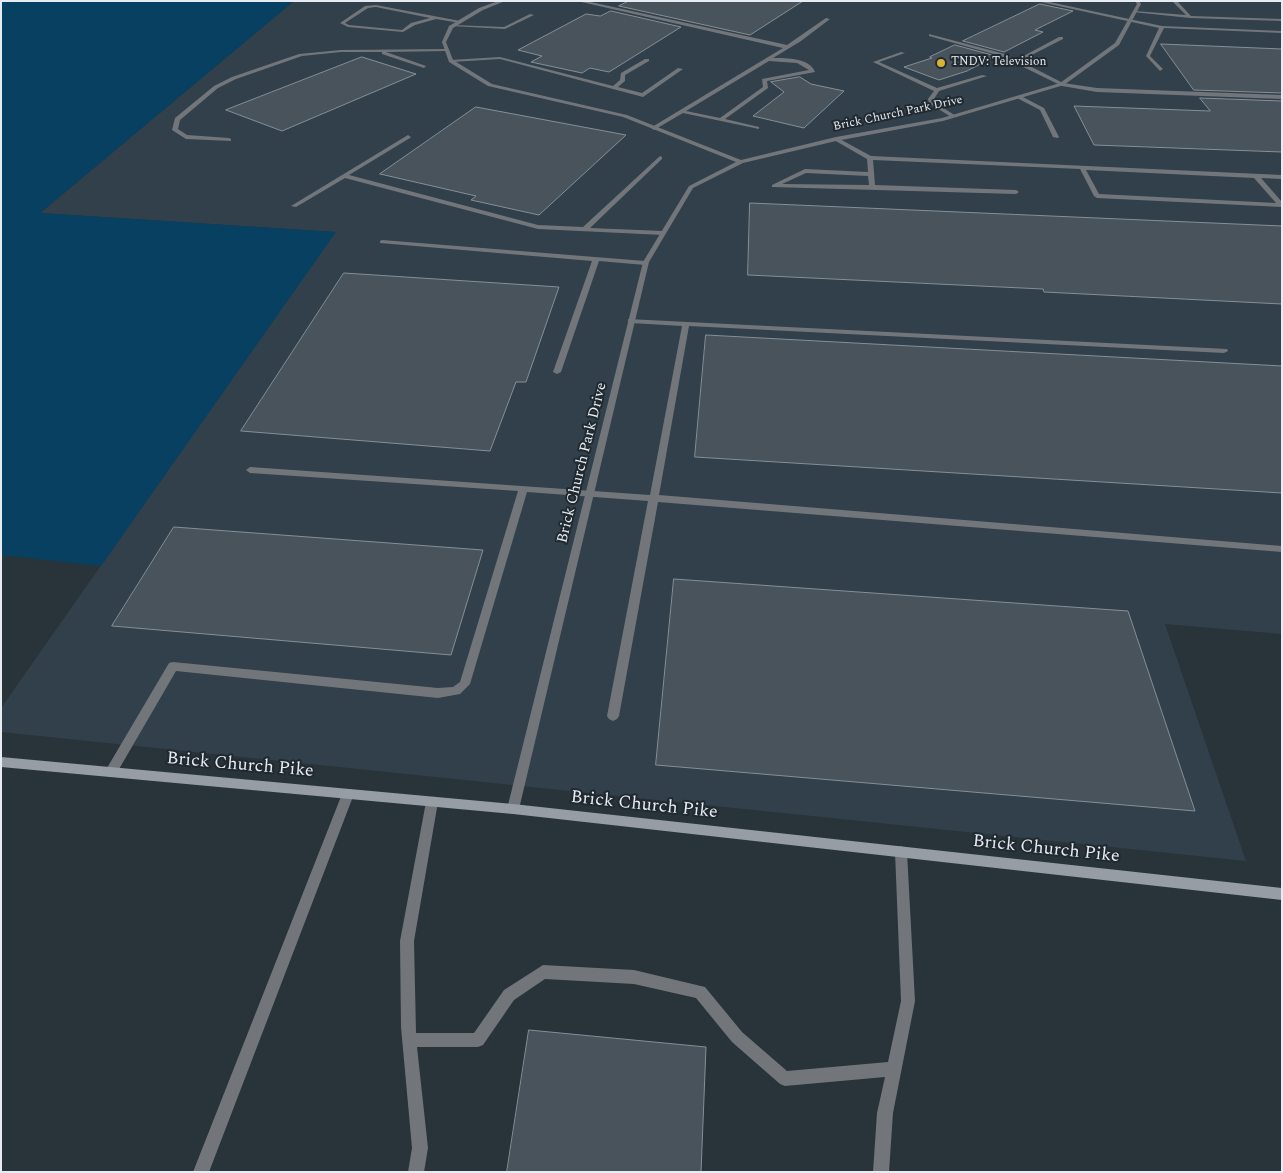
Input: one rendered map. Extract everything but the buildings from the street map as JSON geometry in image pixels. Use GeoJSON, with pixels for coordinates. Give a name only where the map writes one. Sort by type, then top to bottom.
{"type":"FeatureCollection","features":[{"type":"Feature","properties":{"kind":"main road","name":"Brick Church Pike"},"geometry":{"type":"LineString","coordinates":[[1,762],[513,809],[1282,894]]}},
{"type":"Feature","properties":{"kind":"street"},"geometry":{"type":"LineString","coordinates":[[503,1],[482,9],[453,26],[444,42],[451,61],[490,85],[625,116],[742,162]]}},
{"type":"Feature","properties":{"kind":"street"},"geometry":{"type":"LineString","coordinates":[[579,1],[787,47]]}},
{"type":"Feature","properties":{"kind":"street"},"geometry":{"type":"LineString","coordinates":[[1038,1],[1129,22],[1162,27],[1282,32]]}},
{"type":"Feature","properties":{"kind":"street","name":"Brick Church Park Drive"},"geometry":{"type":"LineString","coordinates":[[513,809],[645,264],[691,187],[742,162],[836,139],[953,116],[1062,84],[1117,44],[1139,4],[1137,1]]}},
{"type":"Feature","properties":{"kind":"street"},"geometry":{"type":"LineString","coordinates":[[1174,1],[1190,18]]}},
{"type":"Feature","properties":{"kind":"street"},"geometry":{"type":"LineString","coordinates":[[434,18],[398,32],[348,26],[342,23],[366,7],[460,22]]}},
{"type":"Feature","properties":{"kind":"street"},"geometry":{"type":"LineString","coordinates":[[1135,12],[1190,18],[1282,20]]}},
{"type":"Feature","properties":{"kind":"street"},"geometry":{"type":"LineString","coordinates":[[453,26],[505,28],[532,15]]}},
{"type":"Feature","properties":{"kind":"street"},"geometry":{"type":"LineString","coordinates":[[654,128],[768,59],[828,19]]}},
{"type":"Feature","properties":{"kind":"street"},"geometry":{"type":"LineString","coordinates":[[1160,69],[1148,56],[1150,46],[1161,34],[1162,27]]}},
{"type":"Feature","properties":{"kind":"street"},"geometry":{"type":"LineString","coordinates":[[931,35],[1003,55],[1062,84],[1097,90],[1282,97]]}},
{"type":"Feature","properties":{"kind":"street"},"geometry":{"type":"LineString","coordinates":[[1015,62],[1061,38]]}},
{"type":"Feature","properties":{"kind":"street"},"geometry":{"type":"LineString","coordinates":[[229,140],[186,137],[176,130],[176,119],[216,86],[301,55],[321,52],[376,50],[447,50]]}},
{"type":"Feature","properties":{"kind":"street"},"geometry":{"type":"LineString","coordinates":[[376,50],[424,67]]}},
{"type":"Feature","properties":{"kind":"street"},"geometry":{"type":"LineString","coordinates":[[902,54],[875,62],[937,90]]}},
{"type":"Feature","properties":{"kind":"street"},"geometry":{"type":"LineString","coordinates":[[451,61],[500,58],[643,95],[680,69]]}},
{"type":"Feature","properties":{"kind":"street"},"geometry":{"type":"LineString","coordinates":[[721,120],[766,86],[764,80],[813,70],[808,64],[768,59]]}},
{"type":"Feature","properties":{"kind":"street"},"geometry":{"type":"LineString","coordinates":[[614,87],[622,81],[623,74],[647,60]]}},
{"type":"Feature","properties":{"kind":"street"},"geometry":{"type":"LineString","coordinates":[[953,116],[932,103],[931,99],[937,90],[984,76]]}},
{"type":"Feature","properties":{"kind":"street"},"geometry":{"type":"LineString","coordinates":[[1019,97],[1042,109],[1056,137]]}},
{"type":"Feature","properties":{"kind":"street"},"geometry":{"type":"LineString","coordinates":[[681,111],[757,128]]}},
{"type":"Feature","properties":{"kind":"street"},"geometry":{"type":"LineString","coordinates":[[294,206],[408,137]]}},
{"type":"Feature","properties":{"kind":"street"},"geometry":{"type":"LineString","coordinates":[[836,139],[870,158],[1282,177]]}},
{"type":"Feature","properties":{"kind":"street"},"geometry":{"type":"LineString","coordinates":[[585,229],[660,158]]}},
{"type":"Feature","properties":{"kind":"street"},"geometry":{"type":"LineString","coordinates":[[870,158],[872,187]]}},
{"type":"Feature","properties":{"kind":"street"},"geometry":{"type":"LineString","coordinates":[[1083,169],[1097,196],[1281,204]]}},
{"type":"Feature","properties":{"kind":"street"},"geometry":{"type":"LineString","coordinates":[[871,174],[805,171],[774,186],[1016,192]]}},
{"type":"Feature","properties":{"kind":"street"},"geometry":{"type":"LineString","coordinates":[[344,176],[538,228],[663,233]]}},
{"type":"Feature","properties":{"kind":"street"},"geometry":{"type":"LineString","coordinates":[[1256,176],[1281,204]]}},
{"type":"Feature","properties":{"kind":"street"},"geometry":{"type":"LineString","coordinates":[[382,242],[645,264]]}},
{"type":"Feature","properties":{"kind":"street"},"geometry":{"type":"LineString","coordinates":[[557,372],[596,259]]}},
{"type":"Feature","properties":{"kind":"street"},"geometry":{"type":"LineString","coordinates":[[631,321],[1224,351]]}},
{"type":"Feature","properties":{"kind":"street"},"geometry":{"type":"LineString","coordinates":[[613,716],[686,324]]}},
{"type":"Feature","properties":{"kind":"street"},"geometry":{"type":"LineString","coordinates":[[250,470],[590,493],[1282,549]]}},
{"type":"Feature","properties":{"kind":"street"},"geometry":{"type":"LineString","coordinates":[[111,772],[173,666],[438,693],[456,690],[465,684],[524,488]]}},
{"type":"Feature","properties":{"kind":"street"},"geometry":{"type":"LineString","coordinates":[[201,1172],[348,794]]}},
{"type":"Feature","properties":{"kind":"street"},"geometry":{"type":"LineString","coordinates":[[416,1172],[420,1148],[409,1040],[407,941],[432,802]]}},
{"type":"Feature","properties":{"kind":"street"},"geometry":{"type":"LineString","coordinates":[[881,1172],[885,1113],[908,1001],[901,852]]}},
{"type":"Feature","properties":{"kind":"street"},"geometry":{"type":"LineString","coordinates":[[409,1040],[478,1040],[509,995],[543,972],[634,977],[700,992],[737,1037],[785,1079],[895,1068]]}},
{"type":"Feature","properties":{"kind":"shaded area"},"geometry":{"type":"Polygon","coordinates":[[[1,1],[294,1],[40,213],[336,232],[101,566],[1,555],[1,1]]]}},
{"type":"Feature","properties":{"kind":"shaded area"},"geometry":{"type":"Polygon","coordinates":[[[294,1],[1282,1],[1282,634],[1165,624],[1246,861],[1,732],[1,708],[335,232],[40,213],[294,1]]]}},
{"type":"Feature","properties":{"kind":"place","name":"TNDV: Television"},"geometry":{"type":"Point","coordinates":[941,63]}}]}
